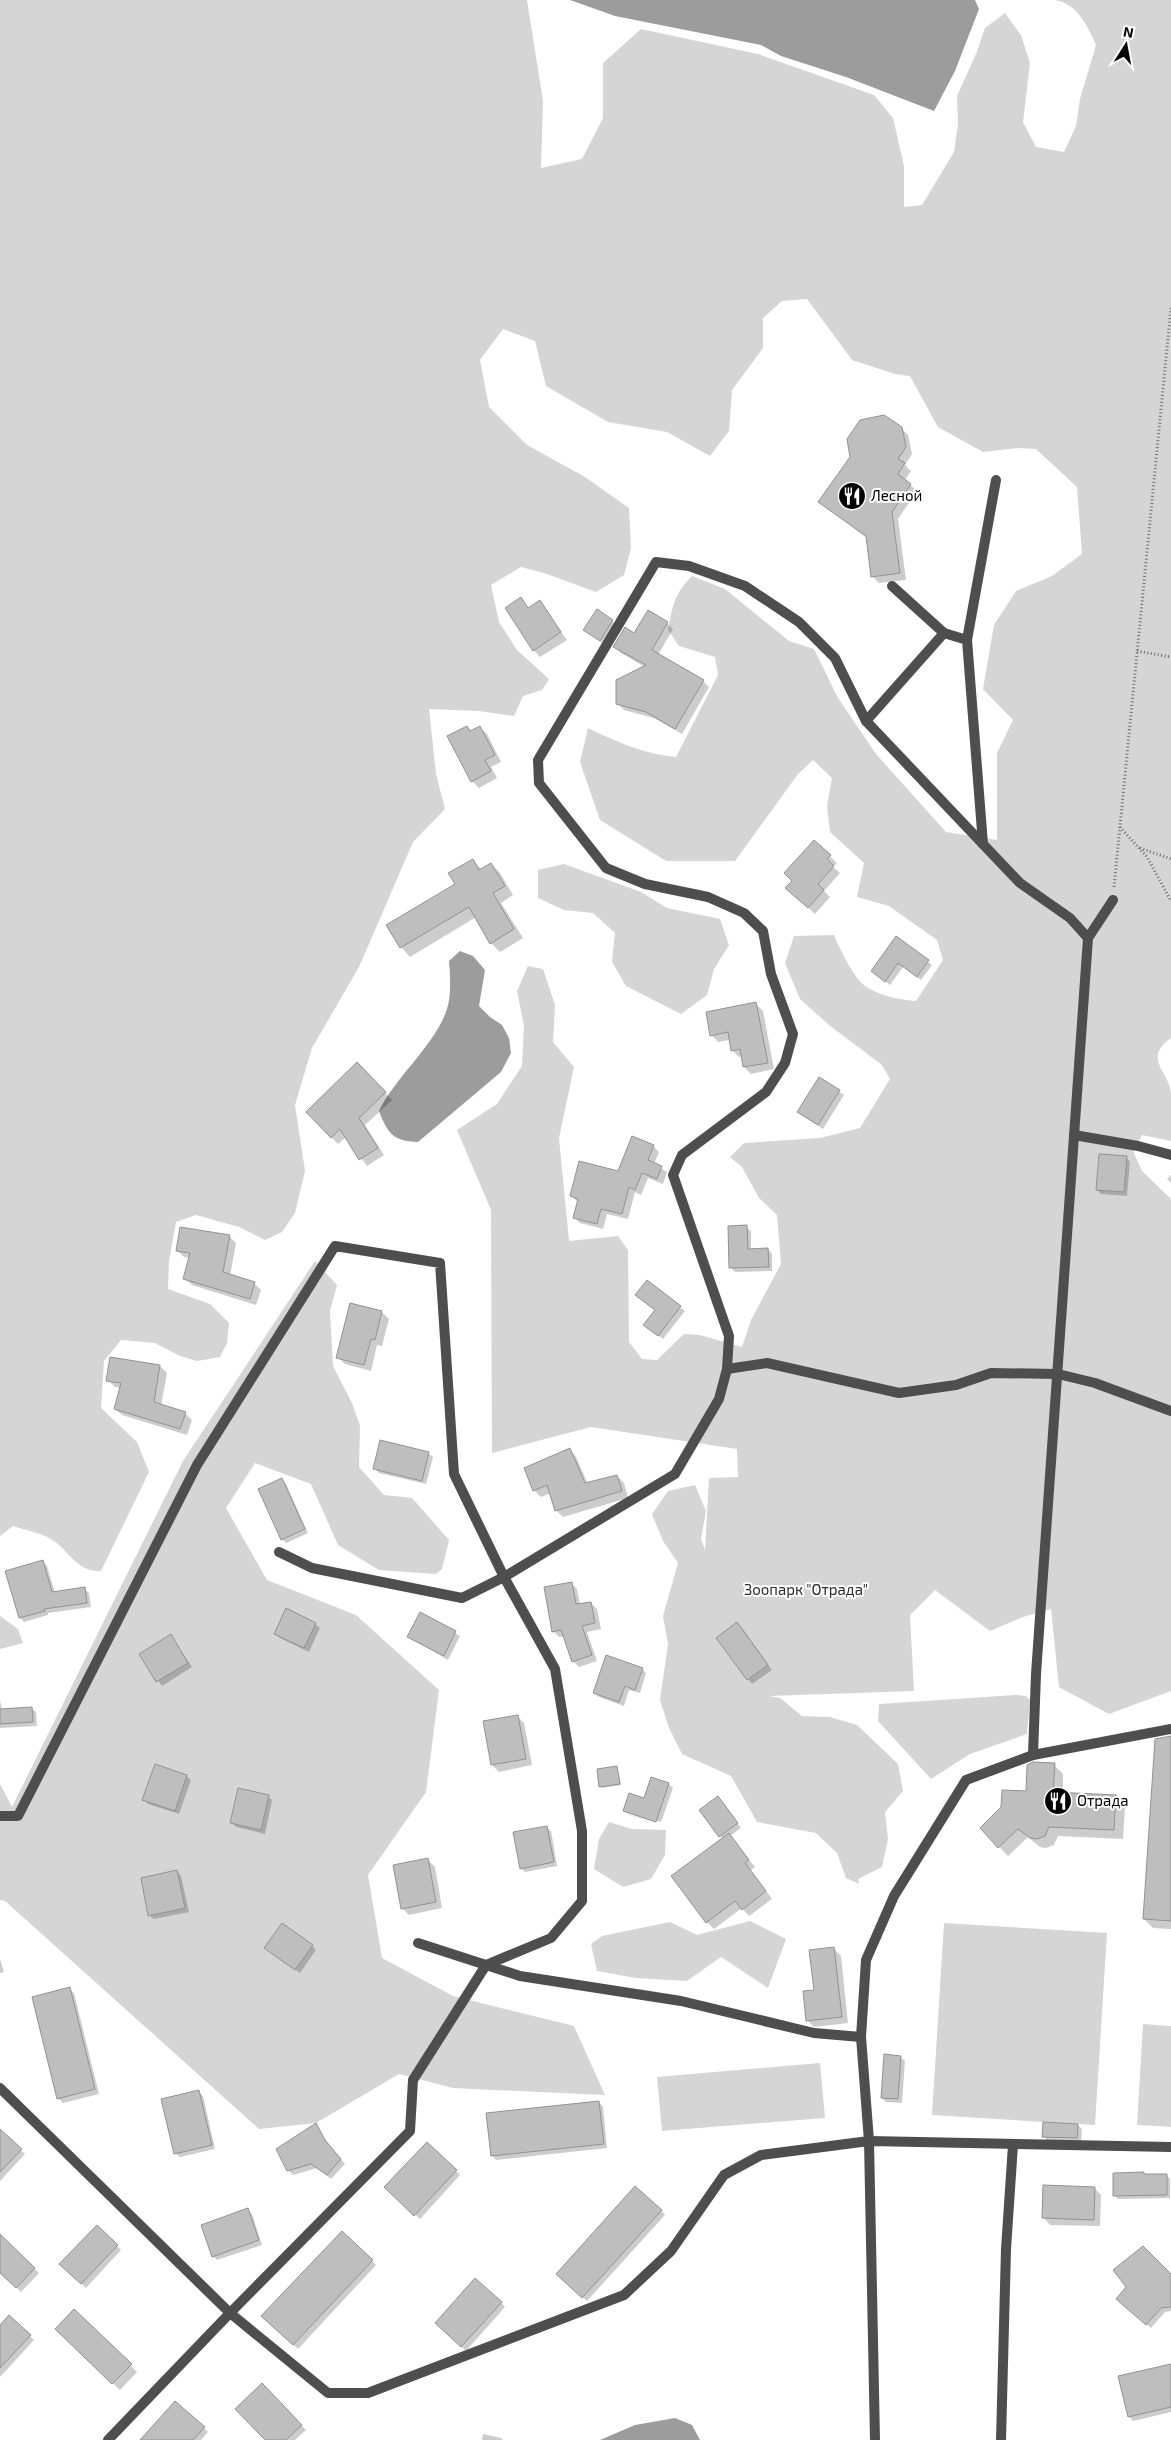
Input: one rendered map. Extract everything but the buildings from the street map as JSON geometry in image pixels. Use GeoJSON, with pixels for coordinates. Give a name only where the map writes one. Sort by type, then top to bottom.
{"type":"FeatureCollection","features":[{"type":"Feature","properties":{"kind":"street"},"geometry":{"type":"LineString","coordinates":[[983,844],[967,640],[996,480]]}},
{"type":"Feature","properties":{"kind":"street"},"geometry":{"type":"LineString","coordinates":[[279,1552],[312,1568],[462,1598],[504,1577],[675,1474],[719,1399],[727,1369],[729,1336],[673,1175],[682,1155],[766,1092],[785,1063],[793,1034],[771,974],[763,931],[744,913],[708,897],[645,884],[606,868],[539,783],[538,760],[656,562],[689,566],[744,586],[799,622],[835,658],[866,720],[1020,884],[1070,918],[1088,938]]}},
{"type":"Feature","properties":{"kind":"street"},"geometry":{"type":"LineString","coordinates":[[892,586],[944,633],[967,640]]}},
{"type":"Feature","properties":{"kind":"street"},"geometry":{"type":"LineString","coordinates":[[866,720],[944,633]]}},
{"type":"Feature","properties":{"kind":"street"},"geometry":{"type":"LineString","coordinates":[[1033,1754],[1036,1674],[1088,938],[1113,900]]}},
{"type":"Feature","properties":{"kind":"street"},"geometry":{"type":"LineString","coordinates":[[1074,1135],[1138,1146],[1171,1156]]}},
{"type":"Feature","properties":{"kind":"street"},"geometry":{"type":"LineString","coordinates":[[0,1816],[18,1816],[197,1465],[335,1246],[440,1263],[454,1474],[504,1577],[555,1670],[582,1831],[582,1901],[551,1938],[486,1965],[413,2080],[410,2131],[230,2312],[108,2440]]}},
{"type":"Feature","properties":{"kind":"street"},"geometry":{"type":"LineString","coordinates":[[727,1369],[767,1364],[899,1393],[956,1385],[991,1373],[1058,1374],[1095,1384],[1171,1411]]}},
{"type":"Feature","properties":{"kind":"street"},"geometry":{"type":"LineString","coordinates":[[875,2440],[869,2141],[861,2037],[866,1960],[894,1896],[966,1780],[1033,1754],[1171,1729]]}},
{"type":"Feature","properties":{"kind":"street"},"geometry":{"type":"LineString","coordinates":[[418,1943],[520,1976],[681,2000],[814,2033],[861,2037]]}},
{"type":"Feature","properties":{"kind":"street"},"geometry":{"type":"LineString","coordinates":[[0,2088],[230,2312],[328,2393],[368,2393],[624,2295],[671,2251],[724,2174],[762,2155],[869,2141],[1171,2147]]}},
{"type":"Feature","properties":{"kind":"street"},"geometry":{"type":"LineString","coordinates":[[1001,2440],[1006,2249],[1013,2145]]}},
{"type":"Feature","properties":{"kind":"path"},"geometry":{"type":"LineString","coordinates":[[1113,900],[1171,308]]}},
{"type":"Feature","properties":{"kind":"path"},"geometry":{"type":"LineString","coordinates":[[1137,651],[1171,657]]}},
{"type":"Feature","properties":{"kind":"path"},"geometry":{"type":"LineString","coordinates":[[1120,827],[1147,857],[1171,901]]}},
{"type":"Feature","properties":{"kind":"path"},"geometry":{"type":"LineString","coordinates":[[1139,848],[1171,859]]}},
{"type":"Feature","properties":{"kind":"green space","name":"Зоопарк \"Отрада\""},"geometry":{"type":"Polygon","coordinates":[[[0,0],[527,0],[543,101],[541,168],[582,159],[603,118],[603,63],[641,29],[758,54],[874,95],[893,118],[904,166],[904,207],[922,205],[954,152],[958,124],[957,96],[976,54],[985,28],[1005,13],[1021,35],[1030,63],[1023,122],[1036,147],[1064,152],[1076,126],[1080,99],[1096,45],[1086,24],[1076,11],[1063,2],[1055,0],[1171,0],[1171,1038],[1158,1052],[1158,1059],[1171,1093],[1171,1141],[1142,1135],[1133,1151],[1142,1171],[1171,1199],[1171,1691],[1109,1714],[1059,1687],[1051,1609],[1023,1617],[990,1631],[935,1590],[910,1615],[914,1691],[769,1696],[780,1698],[802,1716],[830,1717],[857,1725],[898,1764],[903,1791],[885,1812],[888,1839],[882,1867],[858,1879],[859,1884],[846,1878],[837,1853],[816,1833],[757,1822],[731,1776],[682,1754],[669,1728],[660,1700],[668,1644],[663,1616],[678,1563],[663,1541],[652,1514],[668,1491],[695,1485],[706,1511],[701,1539],[705,1550],[709,1478],[738,1477],[737,1449],[591,1427],[492,1453],[491,1210],[457,1130],[497,1104],[522,1066],[524,1026],[517,991],[528,966],[543,969],[555,1005],[553,1042],[574,1067],[559,1138],[569,1241],[618,1236],[628,1250],[629,1342],[642,1359],[657,1360],[684,1334],[700,1335],[742,1347],[751,1320],[781,1264],[777,1215],[759,1198],[742,1167],[730,1157],[744,1143],[820,1138],[860,1128],[890,1079],[882,1065],[829,1025],[800,999],[785,963],[794,936],[834,935],[855,976],[864,985],[875,992],[903,999],[916,1001],[943,960],[937,940],[889,906],[857,897],[864,863],[830,832],[827,806],[832,778],[813,760],[798,774],[735,861],[666,861],[600,820],[580,762],[588,728],[631,747],[676,757],[718,675],[715,657],[679,646],[668,630],[675,600],[692,576],[725,589],[789,641],[814,649],[838,698],[876,754],[946,832],[997,840],[997,753],[1013,720],[983,689],[994,625],[1016,591],[1052,576],[1082,554],[1077,487],[1036,449],[1018,448],[983,452],[938,427],[910,376],[895,374],[852,360],[807,299],[782,301],[763,318],[763,348],[732,390],[729,431],[710,456],[667,432],[608,422],[546,386],[535,341],[503,329],[480,360],[489,407],[527,445],[585,477],[629,508],[631,548],[624,575],[596,592],[544,573],[521,567],[491,585],[499,622],[517,650],[549,679],[542,690],[523,696],[514,716],[479,711],[429,709],[436,774],[445,809],[413,842],[359,967],[312,1048],[295,1105],[305,1171],[295,1213],[282,1232],[265,1240],[239,1227],[196,1215],[176,1222],[169,1261],[168,1289],[210,1304],[229,1323],[227,1343],[220,1357],[197,1361],[180,1356],[155,1343],[121,1340],[104,1361],[101,1408],[137,1442],[149,1472],[101,1571],[80,1565],[54,1541],[39,1534],[13,1526],[0,1536],[0,0]]]}},
{"type":"Feature","properties":{"kind":"green space"},"geometry":{"type":"Polygon","coordinates":[[[564,864],[641,892],[667,908],[720,919],[729,945],[714,969],[707,995],[681,1014],[626,986],[612,962],[615,933],[593,913],[564,910],[538,898],[538,870],[564,864]]]}},
{"type":"Feature","properties":{"kind":"green space"},"geometry":{"type":"Polygon","coordinates":[[[315,1261],[337,1285],[330,1311],[333,1366],[352,1403],[360,1426],[359,1467],[384,1495],[412,1498],[449,1540],[442,1569],[436,1574],[379,1570],[338,1545],[311,1484],[255,1463],[226,1508],[267,1580],[356,1615],[439,1690],[426,1792],[368,1875],[382,1958],[453,1996],[574,2026],[605,2095],[453,2088],[399,2074],[316,2123],[259,2129],[5,1901],[0,1900],[0,1784],[12,1807],[183,1461],[315,1261]]]}},
{"type":"Feature","properties":{"kind":"green space"},"geometry":{"type":"Polygon","coordinates":[[[0,1616],[18,1629],[23,1643],[0,1649],[0,1616]]]}},
{"type":"Feature","properties":{"kind":"green space"},"geometry":{"type":"Polygon","coordinates":[[[1016,1695],[1026,1696],[1030,1700],[1027,1734],[970,1754],[931,1779],[878,1721],[879,1704],[1016,1695]]]}},
{"type":"Feature","properties":{"kind":"green space"},"geometry":{"type":"Polygon","coordinates":[[[609,1822],[632,1829],[666,1830],[665,1855],[651,1879],[623,1887],[594,1869],[599,1839],[609,1822]]]}},
{"type":"Feature","properties":{"kind":"green space"},"geometry":{"type":"Polygon","coordinates":[[[750,1921],[786,1939],[768,1988],[721,1957],[687,1981],[636,1978],[597,1971],[591,1944],[602,1936],[670,1922],[697,1935],[750,1921]]]}},
{"type":"Feature","properties":{"kind":"green space"},"geometry":{"type":"Polygon","coordinates":[[[944,1923],[1107,1933],[1095,2125],[932,2115],[944,1923]]]}},
{"type":"Feature","properties":{"kind":"green space"},"geometry":{"type":"Polygon","coordinates":[[[1143,2024],[1171,2026],[1171,2127],[1137,2125],[1143,2024]]]}},
{"type":"Feature","properties":{"kind":"green space"},"geometry":{"type":"Polygon","coordinates":[[[820,2063],[825,2118],[662,2131],[657,2077],[820,2063]]]}},
{"type":"Feature","properties":{"kind":"shaded area"},"geometry":{"type":"Polygon","coordinates":[[[570,0],[975,0],[979,9],[955,71],[934,111],[846,77],[781,56],[761,45],[615,16],[570,0]]]}},
{"type":"Feature","properties":{"kind":"shaded area"},"geometry":{"type":"Polygon","coordinates":[[[460,951],[473,956],[485,970],[479,1006],[502,1025],[509,1038],[511,1053],[501,1072],[418,1142],[403,1140],[392,1135],[379,1111],[396,1084],[438,1028],[449,1000],[449,961],[460,951]]]}},
{"type":"Feature","properties":{"kind":"shaded area"},"geometry":{"type":"Polygon","coordinates":[[[675,2418],[692,2425],[700,2440],[600,2440],[635,2425],[675,2418]]]}},
{"type":"Feature","properties":{"kind":"place","name":"Лесной"},"geometry":{"type":"Point","coordinates":[852,496]}},
{"type":"Feature","properties":{"kind":"place","name":"Отрада"},"geometry":{"type":"Point","coordinates":[1058,1801]}}]}
